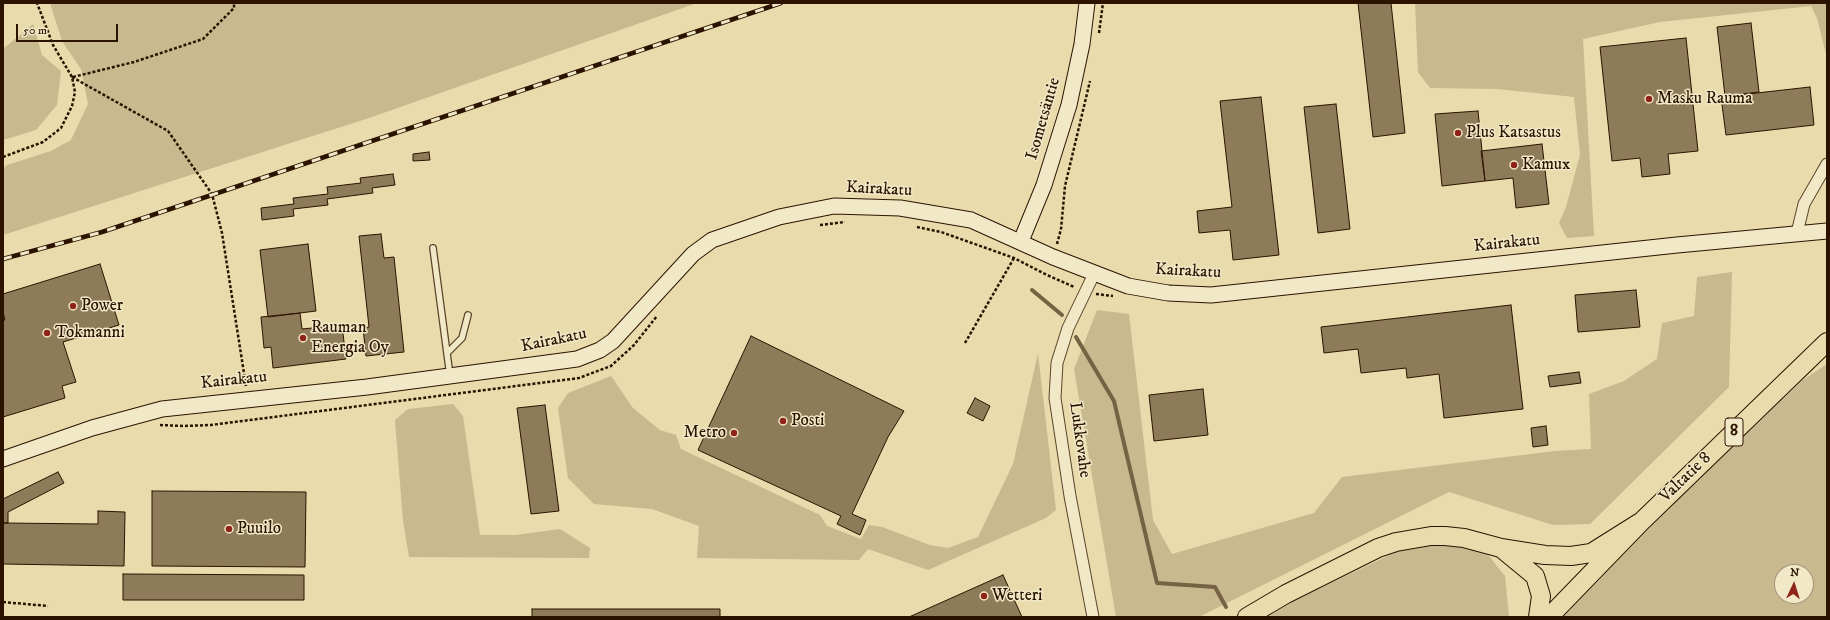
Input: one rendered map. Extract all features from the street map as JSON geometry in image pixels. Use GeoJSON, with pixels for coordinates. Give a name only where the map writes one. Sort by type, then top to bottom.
{"type":"FeatureCollection","features":[{"type":"Feature","properties":{"kind":"highway","name":"Valtatie 8"},"geometry":{"type":"LineString","coordinates":[[1549,617],[1642,521],[1827,342]]}},
{"type":"Feature","properties":{"kind":"highway"},"geometry":{"type":"LineString","coordinates":[[1247,617],[1286,594],[1378,548],[1396,542],[1431,536],[1445,536],[1471,539],[1501,548],[1545,555],[1571,556],[1591,553],[1642,521]]}},
{"type":"Feature","properties":{"kind":"highway"},"geometry":{"type":"LineString","coordinates":[[1501,548],[1535,576],[1541,596],[1538,617]]}},
{"type":"Feature","properties":{"kind":"main road","name":"Isometsäntie"},"geometry":{"type":"LineString","coordinates":[[1021,241],[1044,185],[1069,104],[1082,44],[1087,3]]}},
{"type":"Feature","properties":{"kind":"main road","name":"Kairakatu"},"geometry":{"type":"LineString","coordinates":[[3,460],[92,428],[162,409],[248,398],[367,387],[577,359],[600,350],[613,341],[693,254],[712,240],[779,218],[834,206],[900,208],[971,220],[1021,241],[1053,257],[1128,286],[1168,293],[1211,295],[1827,231]]}},
{"type":"Feature","properties":{"kind":"street"},"geometry":{"type":"LineString","coordinates":[[1797,233],[1804,204],[1827,164]]}},
{"type":"Feature","properties":{"kind":"street","name":"Lukkovahe"},"geometry":{"type":"LineString","coordinates":[[1093,617],[1070,496],[1055,398],[1057,363],[1068,328],[1094,274]]}},
{"type":"Feature","properties":{"kind":"lane"},"geometry":{"type":"LineString","coordinates":[[433,248],[450,376]]}},
{"type":"Feature","properties":{"kind":"lane"},"geometry":{"type":"LineString","coordinates":[[447,353],[462,338],[468,315]]}},
{"type":"Feature","properties":{"kind":"path"},"geometry":{"type":"LineString","coordinates":[[3,157],[44,142],[61,128],[72,106],[75,92],[72,77],[53,45],[37,3]]}},
{"type":"Feature","properties":{"kind":"path"},"geometry":{"type":"LineString","coordinates":[[72,77],[134,62],[203,38],[234,8],[234,3]]}},
{"type":"Feature","properties":{"kind":"path"},"geometry":{"type":"LineString","coordinates":[[1098,36],[1103,3]]}},
{"type":"Feature","properties":{"kind":"path"},"geometry":{"type":"LineString","coordinates":[[1045,274],[1053,257],[1061,229],[1065,186],[1091,75]]}},
{"type":"Feature","properties":{"kind":"path"},"geometry":{"type":"LineString","coordinates":[[72,77],[168,131],[212,194],[222,233],[248,398]]}},
{"type":"Feature","properties":{"kind":"path"},"geometry":{"type":"LineString","coordinates":[[815,225],[852,221]]}},
{"type":"Feature","properties":{"kind":"path"},"geometry":{"type":"LineString","coordinates":[[910,225],[941,232],[1014,258],[1045,274],[1086,292],[1121,298]]}},
{"type":"Feature","properties":{"kind":"path"},"geometry":{"type":"LineString","coordinates":[[965,343],[1014,258]]}},
{"type":"Feature","properties":{"kind":"path"},"geometry":{"type":"LineString","coordinates":[[156,425],[183,426],[211,424],[579,378],[611,366],[634,345],[659,313]]}},
{"type":"Feature","properties":{"kind":"path"},"geometry":{"type":"LineString","coordinates":[[3,602],[48,606]]}},
{"type":"Feature","properties":{"kind":"shaded area"},"geometry":{"type":"Polygon","coordinates":[[[50,3],[697,3],[369,118],[3,235],[3,169],[7,165],[51,151],[71,140],[88,104],[81,69],[62,41],[50,3]]]}},
{"type":"Feature","properties":{"kind":"shaded area"},"geometry":{"type":"Polygon","coordinates":[[[1415,3],[1827,3],[1827,58],[1817,18],[1811,6],[1660,22],[1583,39],[1594,236],[1567,238],[1559,223],[1566,207],[1580,155],[1574,97],[1497,89],[1430,88],[1418,72],[1415,3]]]}},
{"type":"Feature","properties":{"kind":"shaded area"},"geometry":{"type":"Polygon","coordinates":[[[33,24],[42,55],[61,71],[57,105],[36,130],[3,140],[3,49],[33,24]]]}},
{"type":"Feature","properties":{"kind":"shaded area"},"geometry":{"type":"Polygon","coordinates":[[[1732,272],[1729,387],[1590,524],[1553,525],[1449,492],[1199,617],[1116,617],[1074,369],[1097,310],[1129,314],[1153,520],[1172,554],[1314,513],[1342,477],[1555,451],[1591,449],[1589,394],[1624,381],[1657,359],[1662,323],[1694,316],[1697,277],[1732,272]]]}},
{"type":"Feature","properties":{"kind":"shaded area"},"geometry":{"type":"Polygon","coordinates":[[[1038,353],[1056,510],[1046,518],[928,570],[868,549],[859,560],[697,558],[699,526],[652,509],[594,504],[568,478],[558,408],[568,393],[611,376],[633,408],[660,430],[676,435],[681,449],[820,515],[827,526],[861,539],[869,525],[882,527],[930,545],[948,548],[978,537],[1013,464],[1038,353]]]}},
{"type":"Feature","properties":{"kind":"shaded area"},"geometry":{"type":"Polygon","coordinates":[[[1827,364],[1827,617],[1563,617],[1684,493],[1803,380],[1827,364]]]}},
{"type":"Feature","properties":{"kind":"shaded area"},"geometry":{"type":"Polygon","coordinates":[[[453,404],[463,416],[480,535],[515,535],[560,529],[590,548],[589,558],[409,557],[403,521],[395,420],[408,409],[453,404]]]}},
{"type":"Feature","properties":{"kind":"shaded area"},"geometry":{"type":"Polygon","coordinates":[[[1433,545],[1460,545],[1485,551],[1505,576],[1509,617],[1268,617],[1292,602],[1402,549],[1433,545]]]}},
{"type":"Feature","properties":{"kind":"building"},"geometry":{"type":"Polygon","coordinates":[[[1358,3],[1391,3],[1405,133],[1373,137],[1358,3]]]}},
{"type":"Feature","properties":{"kind":"building"},"geometry":{"type":"Polygon","coordinates":[[[1751,23],[1759,92],[1725,96],[1717,27],[1751,23]]]}},
{"type":"Feature","properties":{"kind":"building","name":"Masku Rauma"},"geometry":{"type":"Polygon","coordinates":[[[1686,38],[1698,151],[1668,154],[1670,174],[1642,177],[1640,158],[1612,161],[1600,47],[1686,38]]]}},
{"type":"Feature","properties":{"kind":"building"},"geometry":{"type":"Polygon","coordinates":[[[1810,87],[1814,125],[1726,135],[1721,97],[1810,87]]]}},
{"type":"Feature","properties":{"kind":"building"},"geometry":{"type":"Polygon","coordinates":[[[1261,97],[1279,255],[1233,260],[1230,230],[1199,233],[1197,211],[1232,207],[1220,101],[1261,97]]]}},
{"type":"Feature","properties":{"kind":"building"},"geometry":{"type":"Polygon","coordinates":[[[1336,104],[1350,229],[1318,233],[1304,107],[1336,104]]]}},
{"type":"Feature","properties":{"kind":"building","name":"Plus Katsastus"},"geometry":{"type":"Polygon","coordinates":[[[1478,111],[1485,181],[1442,186],[1435,114],[1478,111]]]}},
{"type":"Feature","properties":{"kind":"building","name":"Kamux"},"geometry":{"type":"Polygon","coordinates":[[[1542,144],[1549,204],[1516,208],[1513,178],[1485,181],[1481,151],[1542,144]]]}},
{"type":"Feature","properties":{"kind":"building"},"geometry":{"type":"Polygon","coordinates":[[[429,152],[430,160],[413,161],[413,154],[429,152]]]}},
{"type":"Feature","properties":{"kind":"building"},"geometry":{"type":"Polygon","coordinates":[[[393,174],[395,185],[372,188],[373,193],[327,199],[328,205],[293,209],[294,216],[262,220],[261,208],[294,204],[293,198],[328,194],[327,187],[361,183],[360,178],[393,174]]]}},
{"type":"Feature","properties":{"kind":"building"},"geometry":{"type":"Polygon","coordinates":[[[381,234],[384,258],[394,257],[404,352],[366,356],[363,328],[369,327],[359,236],[381,234]]]}},
{"type":"Feature","properties":{"kind":"building"},"geometry":{"type":"Polygon","coordinates":[[[308,244],[316,311],[268,317],[260,250],[308,244]]]}},
{"type":"Feature","properties":{"kind":"building","name":"Tokmanni"},"geometry":{"type":"Polygon","coordinates":[[[100,264],[119,325],[63,342],[76,382],[62,386],[65,398],[3,417],[3,320],[5,320],[3,312],[3,294],[100,264]]]}},
{"type":"Feature","properties":{"kind":"building"},"geometry":{"type":"Polygon","coordinates":[[[1636,290],[1640,327],[1578,332],[1575,295],[1636,290]]]}},
{"type":"Feature","properties":{"kind":"building"},"geometry":{"type":"Polygon","coordinates":[[[1511,305],[1523,409],[1444,418],[1439,374],[1407,378],[1406,368],[1361,373],[1358,349],[1324,353],[1321,327],[1511,305]]]}},
{"type":"Feature","properties":{"kind":"building","name":"Rauman Energia Oy"},"geometry":{"type":"Polygon","coordinates":[[[300,313],[302,329],[342,325],[346,359],[273,368],[271,347],[264,348],[261,317],[300,313]]]}},
{"type":"Feature","properties":{"kind":"building"},"geometry":{"type":"Polygon","coordinates":[[[751,336],[904,411],[888,437],[852,514],[866,520],[860,535],[837,524],[841,516],[698,450],[751,336]]]}},
{"type":"Feature","properties":{"kind":"building"},"geometry":{"type":"Polygon","coordinates":[[[1579,372],[1581,383],[1550,387],[1548,376],[1579,372]]]}},
{"type":"Feature","properties":{"kind":"building"},"geometry":{"type":"Polygon","coordinates":[[[1203,389],[1208,435],[1154,441],[1149,395],[1203,389]]]}},
{"type":"Feature","properties":{"kind":"building"},"geometry":{"type":"Polygon","coordinates":[[[975,398],[990,406],[983,421],[967,413],[975,398]]]}},
{"type":"Feature","properties":{"kind":"building"},"geometry":{"type":"Polygon","coordinates":[[[545,405],[559,511],[531,514],[517,408],[545,405]]]}},
{"type":"Feature","properties":{"kind":"building"},"geometry":{"type":"Polygon","coordinates":[[[1546,426],[1548,445],[1533,447],[1531,428],[1546,426]]]}},
{"type":"Feature","properties":{"kind":"building"},"geometry":{"type":"Polygon","coordinates":[[[58,472],[64,483],[8,512],[8,523],[3,523],[3,499],[58,472]]]}},
{"type":"Feature","properties":{"kind":"building","name":"Puuilo"},"geometry":{"type":"Polygon","coordinates":[[[152,491],[306,492],[305,567],[152,566],[152,491]]]}},
{"type":"Feature","properties":{"kind":"building"},"geometry":{"type":"Polygon","coordinates":[[[98,511],[125,512],[124,566],[3,564],[3,523],[98,524],[98,511]]]}},
{"type":"Feature","properties":{"kind":"building"},"geometry":{"type":"Polygon","coordinates":[[[123,574],[304,575],[304,600],[123,600],[123,574]]]}},
{"type":"Feature","properties":{"kind":"building","name":"Wetteri"},"geometry":{"type":"Polygon","coordinates":[[[1003,575],[1022,617],[909,617],[1003,575]]]}},
{"type":"Feature","properties":{"kind":"building"},"geometry":{"type":"Polygon","coordinates":[[[532,609],[720,609],[720,617],[532,617],[532,609]]]}},
{"type":"Feature","properties":{"kind":"waterway"},"geometry":{"type":"LineString","coordinates":[[1032,290],[1062,315]]}},
{"type":"Feature","properties":{"kind":"waterway"},"geometry":{"type":"LineString","coordinates":[[1076,337],[1114,401],[1157,583],[1215,587],[1226,607]]}},
{"type":"Feature","properties":{"kind":"railway"},"geometry":{"type":"LineString","coordinates":[[3,259],[102,232],[781,3]]}},
{"type":"Feature","properties":{"kind":"place","name":"Masku Rauma"},"geometry":{"type":"Point","coordinates":[1649,99]}},
{"type":"Feature","properties":{"kind":"place","name":"Plus Katsastus"},"geometry":{"type":"Point","coordinates":[1458,133]}},
{"type":"Feature","properties":{"kind":"place","name":"Kamux"},"geometry":{"type":"Point","coordinates":[1514,165]}},
{"type":"Feature","properties":{"kind":"place","name":"Power"},"geometry":{"type":"Point","coordinates":[73,306]}},
{"type":"Feature","properties":{"kind":"place","name":"Tokmanni"},"geometry":{"type":"Point","coordinates":[47,333]}},
{"type":"Feature","properties":{"kind":"place","name":"Rauman Energia Oy"},"geometry":{"type":"Point","coordinates":[303,338]}},
{"type":"Feature","properties":{"kind":"place","name":"Posti"},"geometry":{"type":"Point","coordinates":[783,421]}},
{"type":"Feature","properties":{"kind":"place","name":"Metro"},"geometry":{"type":"Point","coordinates":[734,433]}},
{"type":"Feature","properties":{"kind":"place","name":"Puuilo"},"geometry":{"type":"Point","coordinates":[229,529]}},
{"type":"Feature","properties":{"kind":"place","name":"Wetteri"},"geometry":{"type":"Point","coordinates":[984,596]}}]}
